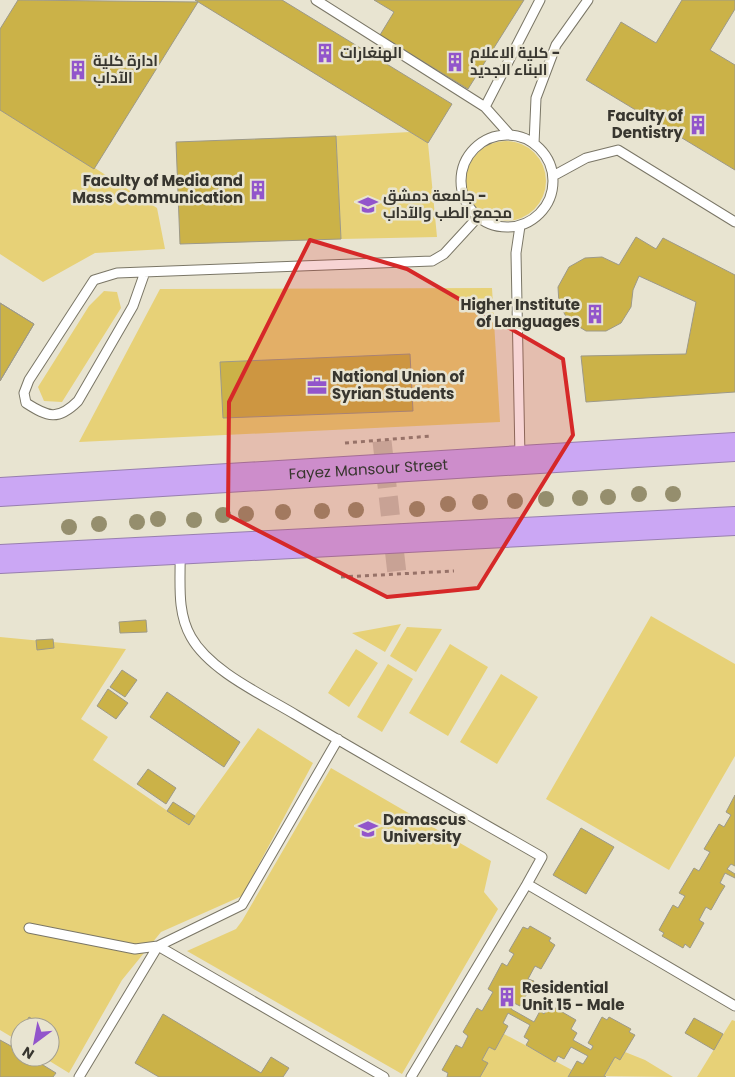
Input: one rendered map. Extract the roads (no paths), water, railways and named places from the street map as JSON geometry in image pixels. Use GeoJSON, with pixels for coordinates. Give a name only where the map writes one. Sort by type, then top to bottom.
{"type":"FeatureCollection","features":[{"type":"Feature","properties":{"kind":"highway","name":"Fayez Mansour Street"},"geometry":{"type":"LineString","coordinates":[[0,492],[735,447]]}},
{"type":"Feature","properties":{"kind":"highway"},"geometry":{"type":"LineString","coordinates":[[0,559],[735,521]]}},
{"type":"Feature","properties":{"kind":"lane"},"geometry":{"type":"LineString","coordinates":[[316,0],[485,107],[510,135]]}},
{"type":"Feature","properties":{"kind":"lane"},"geometry":{"type":"LineString","coordinates":[[485,107],[540,0]]}},
{"type":"Feature","properties":{"kind":"lane"},"geometry":{"type":"LineString","coordinates":[[534,144],[536,98],[556,45],[588,0]]}},
{"type":"Feature","properties":{"kind":"lane"},"geometry":{"type":"LineString","coordinates":[[510,135],[534,144],[550,164],[553,176],[552,192],[546,207],[535,219],[520,226],[506,228],[491,225],[478,217],[468,206],[462,193],[460,178],[464,164],[471,152],[482,142],[495,136],[510,135]]}},
{"type":"Feature","properties":{"kind":"lane"},"geometry":{"type":"LineString","coordinates":[[553,176],[586,158],[618,150],[735,222]]}},
{"type":"Feature","properties":{"kind":"lane"},"geometry":{"type":"LineString","coordinates":[[145,272],[133,306],[78,401],[67,412],[54,416],[38,411],[26,403],[24,393],[29,380],[94,280],[117,272],[432,261],[444,254],[478,217]]}},
{"type":"Feature","properties":{"kind":"lane"},"geometry":{"type":"LineString","coordinates":[[520,226],[516,252],[520,460]]}},
{"type":"Feature","properties":{"kind":"lane"},"geometry":{"type":"LineString","coordinates":[[180,550],[181,616],[191,638],[207,658],[232,676],[338,739],[542,857],[411,1077]]}},
{"type":"Feature","properties":{"kind":"lane"},"geometry":{"type":"LineString","coordinates":[[29,928],[135,949],[158,946],[242,905],[338,739]]}},
{"type":"Feature","properties":{"kind":"lane"},"geometry":{"type":"LineString","coordinates":[[527,884],[735,1006]]}},
{"type":"Feature","properties":{"kind":"lane"},"geometry":{"type":"LineString","coordinates":[[79,1077],[158,946]]}},
{"type":"Feature","properties":{"kind":"lane"},"geometry":{"type":"LineString","coordinates":[[158,946],[384,1077]]}},
{"type":"Feature","properties":{"kind":"tunnel"},"geometry":{"type":"LineString","coordinates":[[382,441],[397,574]]}},
{"type":"Feature","properties":{"kind":"place","name":"الهنغارات"},"geometry":{"type":"Point","coordinates":[325,53]}},
{"type":"Feature","properties":{"kind":"place","name":"كلية الاعلام - البناء الجديد"},"geometry":{"type":"Point","coordinates":[455,62]}},
{"type":"Feature","properties":{"kind":"place","name":"ادارة كلية الآداب"},"geometry":{"type":"Point","coordinates":[78,70]}},
{"type":"Feature","properties":{"kind":"place","name":"Faculty of Dentistry"},"geometry":{"type":"Point","coordinates":[698,125]}},
{"type":"Feature","properties":{"kind":"place","name":"Faculty of Media and Mass Communication"},"geometry":{"type":"Point","coordinates":[258,190]}},
{"type":"Feature","properties":{"kind":"place","name":"جامعة دمشق - مجمع الطب والآداب"},"geometry":{"type":"Point","coordinates":[368,205]}},
{"type":"Feature","properties":{"kind":"place","name":"Higher Institute of Languages"},"geometry":{"type":"Point","coordinates":[595,314]}},
{"type":"Feature","properties":{"kind":"place","name":"National Union of Syrian Students"},"geometry":{"type":"Point","coordinates":[317,386]}},
{"type":"Feature","properties":{"kind":"place","name":"Damascus University"},"geometry":{"type":"Point","coordinates":[368,829]}},
{"type":"Feature","properties":{"kind":"place","name":"Residential Unit 15 - Male"},"geometry":{"type":"Point","coordinates":[507,997]}}]}
